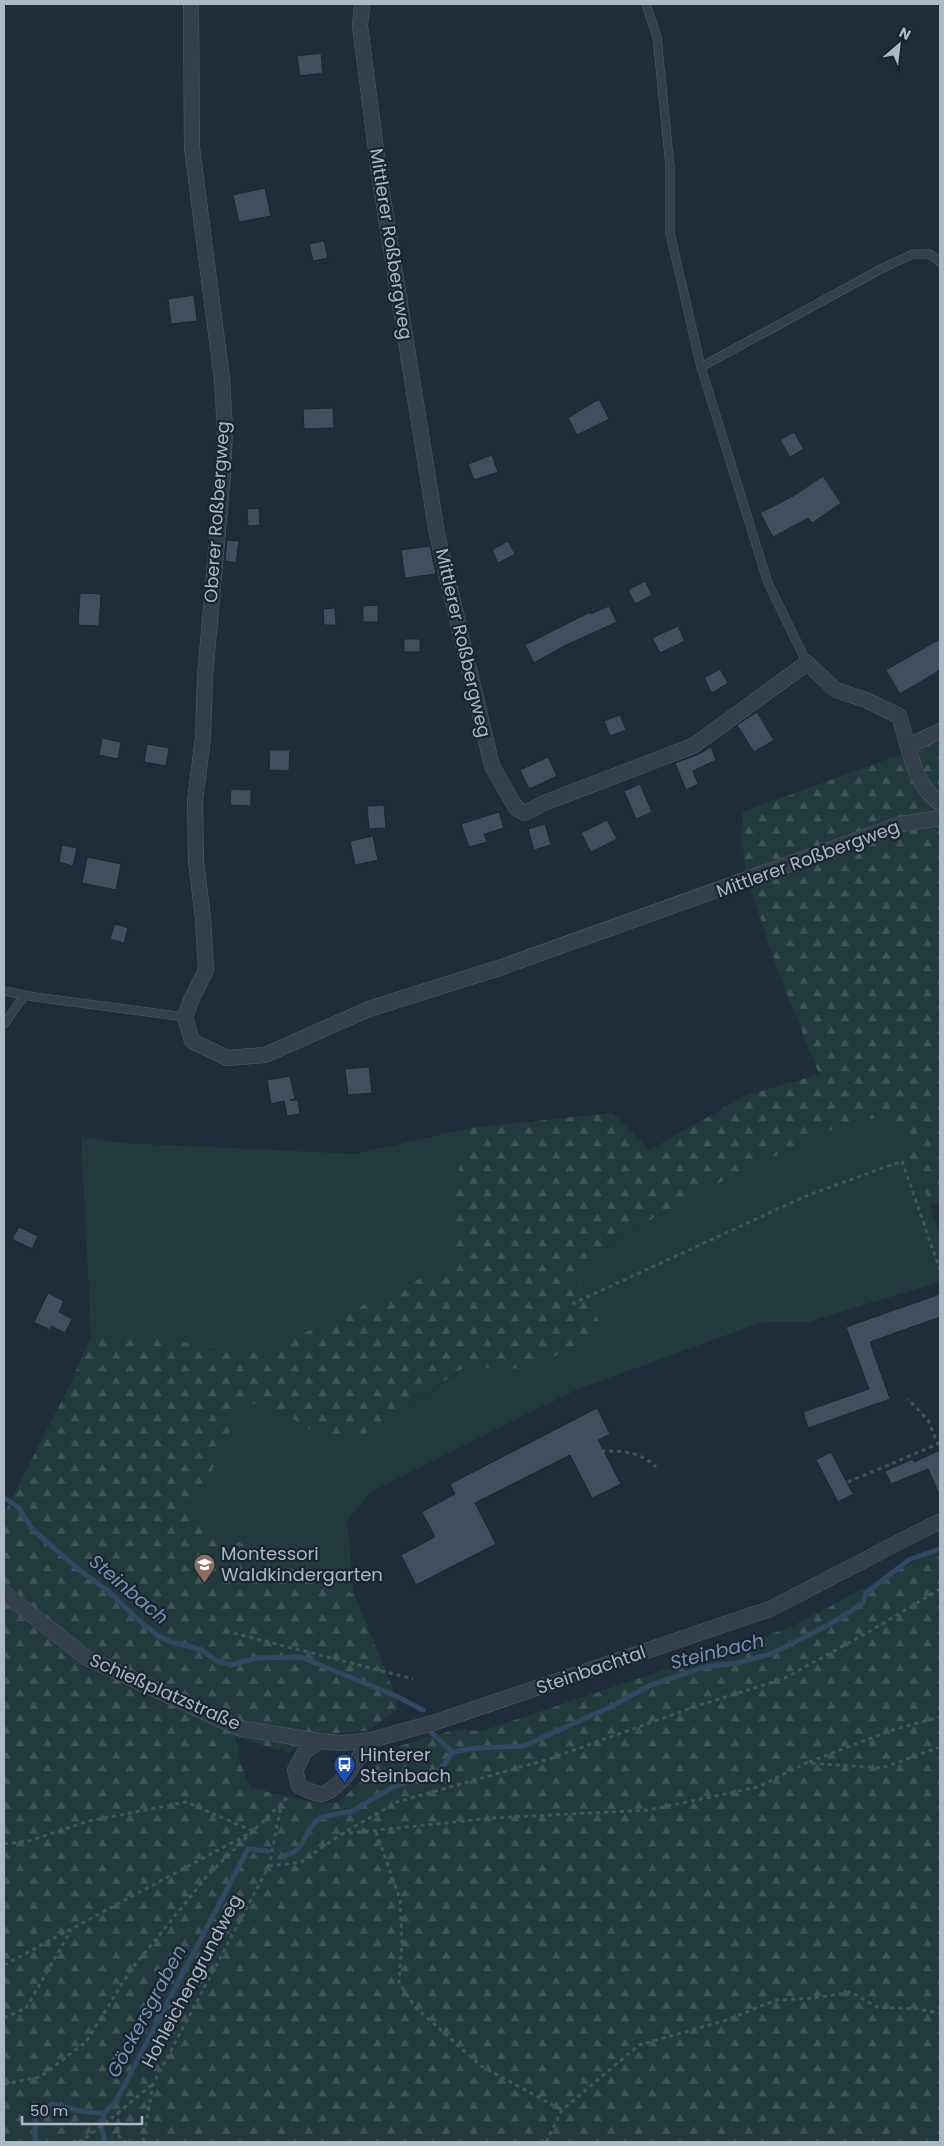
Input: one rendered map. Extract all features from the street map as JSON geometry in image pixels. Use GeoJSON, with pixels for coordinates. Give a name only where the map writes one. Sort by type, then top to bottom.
{"type":"FeatureCollection","features":[{"type":"Feature","properties":{"kind":"street","name":"Oberer Roßbergweg"},"geometry":{"type":"LineString","coordinates":[[185,1017],[206,970],[203,918],[196,861],[195,800],[203,738],[205,676],[223,474],[225,430],[222,379],[192,148],[191,4]]}},
{"type":"Feature","properties":{"kind":"street","name":"Mittlerer Roßbergweg"},"geometry":{"type":"LineString","coordinates":[[362,4],[360,26],[380,180],[437,534],[492,766],[516,808],[526,813],[544,803],[693,746],[807,662]]}},
{"type":"Feature","properties":{"kind":"street"},"geometry":{"type":"LineString","coordinates":[[807,662],[836,690],[866,700],[899,716],[925,790],[940,804]]}},
{"type":"Feature","properties":{"kind":"street"},"geometry":{"type":"LineString","coordinates":[[908,746],[940,731]]}},
{"type":"Feature","properties":{"kind":"street","name":"Mittlerer Roßbergweg"},"geometry":{"type":"LineString","coordinates":[[185,1017],[192,1040],[227,1058],[265,1054],[370,1009],[502,967],[900,824],[940,818]]}},
{"type":"Feature","properties":{"kind":"street","name":"Steinbachtal"},"geometry":{"type":"LineString","coordinates":[[318,1741],[344,1743],[371,1740],[433,1724],[770,1609],[940,1521]]}},
{"type":"Feature","properties":{"kind":"street","name":"Schießplatzstraße"},"geometry":{"type":"LineString","coordinates":[[4,1593],[87,1658],[239,1728],[318,1741]]}},
{"type":"Feature","properties":{"kind":"street"},"geometry":{"type":"LineString","coordinates":[[318,1741],[304,1753],[295,1770],[299,1786],[318,1793],[324,1793],[340,1782],[371,1740]]}},
{"type":"Feature","properties":{"kind":"lane"},"geometry":{"type":"LineString","coordinates":[[646,4],[657,37],[662,83],[670,167],[670,233],[701,367],[768,583],[807,662]]}},
{"type":"Feature","properties":{"kind":"lane"},"geometry":{"type":"LineString","coordinates":[[701,367],[880,269],[913,254],[930,254],[939,259]]}},
{"type":"Feature","properties":{"kind":"lane"},"geometry":{"type":"LineString","coordinates":[[4,991],[185,1017]]}},
{"type":"Feature","properties":{"kind":"lane"},"geometry":{"type":"LineString","coordinates":[[4,1024],[25,995]]}},
{"type":"Feature","properties":{"kind":"path"},"geometry":{"type":"LineString","coordinates":[[572,1304],[806,1196],[902,1161],[940,1270]]}},
{"type":"Feature","properties":{"kind":"path"},"geometry":{"type":"LineString","coordinates":[[848,1482],[938,1444],[928,1420],[908,1399]]}},
{"type":"Feature","properties":{"kind":"path"},"geometry":{"type":"LineString","coordinates":[[601,1451],[620,1451],[645,1457],[656,1467]]}},
{"type":"Feature","properties":{"kind":"path"},"geometry":{"type":"LineString","coordinates":[[269,1866],[301,1862],[340,1834],[397,1802],[549,1759],[697,1706],[785,1678],[872,1630],[940,1589]]}},
{"type":"Feature","properties":{"kind":"path"},"geometry":{"type":"LineString","coordinates":[[226,1631],[413,1679]]}},
{"type":"Feature","properties":{"kind":"path"},"geometry":{"type":"LineString","coordinates":[[340,1834],[376,1832],[492,1818],[649,1810],[758,1786],[806,1763],[892,1730],[940,1717]]}},
{"type":"Feature","properties":{"kind":"path"},"geometry":{"type":"LineString","coordinates":[[806,1763],[882,1768],[940,1747]]}},
{"type":"Feature","properties":{"kind":"path"},"geometry":{"type":"LineString","coordinates":[[4,1844],[29,1841],[88,1821],[186,1802],[253,1831]]}},
{"type":"Feature","properties":{"kind":"path","name":"Hohleichengrundweg"},"geometry":{"type":"LineString","coordinates":[[143,2142],[153,2084],[269,1866],[281,1805],[253,1831]]}},
{"type":"Feature","properties":{"kind":"path"},"geometry":{"type":"LineString","coordinates":[[4,1966],[253,1831]]}},
{"type":"Feature","properties":{"kind":"path"},"geometry":{"type":"LineString","coordinates":[[4,2084],[40,2077],[86,2042],[130,1971],[208,1875],[253,1831]]}},
{"type":"Feature","properties":{"kind":"path"},"geometry":{"type":"LineString","coordinates":[[376,1832],[400,1898],[402,1942],[399,1983],[416,2008],[481,2066],[562,2110]]}},
{"type":"Feature","properties":{"kind":"path"},"geometry":{"type":"LineString","coordinates":[[4,2018],[26,2008],[71,1929]]}},
{"type":"Feature","properties":{"kind":"path"},"geometry":{"type":"LineString","coordinates":[[546,2142],[562,2110],[639,2045],[727,2020],[776,2000],[814,1998],[851,1992],[877,2007],[918,2009],[940,2013]]}},
{"type":"Feature","properties":{"kind":"path"},"geometry":{"type":"LineString","coordinates":[[80,2142],[94,2133],[118,2111],[153,2084]]}},
{"type":"Feature","properties":{"kind":"path"},"geometry":{"type":"LineString","coordinates":[[118,2111],[118,2135],[125,2142]]}},
{"type":"Feature","properties":{"kind":"green space"},"geometry":{"type":"Polygon","coordinates":[[[940,740],[940,1202],[930,1204],[891,1115],[844,1124],[732,1176],[619,1237],[575,1272],[604,1331],[529,1369],[465,1367],[363,1436],[323,1438],[277,1409],[243,1402],[195,1508],[208,1525],[273,1561],[354,1594],[395,1694],[398,1709],[367,1731],[308,1735],[290,1753],[235,1737],[241,1765],[251,1788],[312,1802],[338,1803],[371,1771],[389,1749],[454,1730],[482,1731],[789,1628],[940,1548],[940,2142],[4,2142],[4,1514],[71,1383],[91,1334],[147,1337],[261,1353],[453,1263],[455,1183],[471,1128],[612,1113],[650,1150],[745,1096],[819,1074],[779,974],[751,890],[741,846],[743,812],[940,740]]]}},
{"type":"Feature","properties":{"kind":"green space"},"geometry":{"type":"Polygon","coordinates":[[[891,1115],[930,1204],[940,1238],[940,1280],[936,1283],[808,1322],[762,1322],[578,1389],[369,1493],[347,1521],[354,1594],[273,1561],[208,1525],[195,1509],[243,1402],[277,1409],[323,1438],[363,1436],[467,1367],[529,1369],[538,1363],[575,1272],[620,1237],[732,1176],[844,1124],[891,1115]]]}},
{"type":"Feature","properties":{"kind":"green space"},"geometry":{"type":"Polygon","coordinates":[[[471,1128],[455,1183],[453,1263],[261,1353],[91,1334],[81,1136],[121,1143],[355,1154],[471,1128]]]}},
{"type":"Feature","properties":{"kind":"building"},"geometry":{"type":"Polygon","coordinates":[[[321,53],[323,73],[300,76],[297,56],[321,53]]]}},
{"type":"Feature","properties":{"kind":"building"},"geometry":{"type":"Polygon","coordinates":[[[265,188],[271,216],[239,222],[233,195],[265,188]]]}},
{"type":"Feature","properties":{"kind":"building"},"geometry":{"type":"Polygon","coordinates":[[[324,241],[328,258],[313,261],[309,244],[324,241]]]}},
{"type":"Feature","properties":{"kind":"building"},"geometry":{"type":"Polygon","coordinates":[[[194,295],[197,321],[171,324],[168,299],[194,295]]]}},
{"type":"Feature","properties":{"kind":"building"},"geometry":{"type":"Polygon","coordinates":[[[599,399],[609,419],[577,435],[568,418],[599,399]]]}},
{"type":"Feature","properties":{"kind":"building"},"geometry":{"type":"Polygon","coordinates":[[[333,408],[334,428],[304,429],[303,409],[333,408]]]}},
{"type":"Feature","properties":{"kind":"building"},"geometry":{"type":"Polygon","coordinates":[[[794,432],[804,449],[790,457],[780,440],[794,432]]]}},
{"type":"Feature","properties":{"kind":"building"},"geometry":{"type":"Polygon","coordinates":[[[492,455],[498,472],[474,480],[468,464],[492,455]]]}},
{"type":"Feature","properties":{"kind":"building"},"geometry":{"type":"Polygon","coordinates":[[[823,476],[841,503],[812,523],[808,518],[773,537],[760,513],[795,495],[823,476]]]}},
{"type":"Feature","properties":{"kind":"building"},"geometry":{"type":"Polygon","coordinates":[[[259,508],[260,525],[248,526],[247,509],[259,508]]]}},
{"type":"Feature","properties":{"kind":"building"},"geometry":{"type":"Polygon","coordinates":[[[227,540],[239,541],[236,563],[225,561],[227,540]]]}},
{"type":"Feature","properties":{"kind":"building"},"geometry":{"type":"Polygon","coordinates":[[[508,541],[515,554],[498,563],[492,550],[508,541]]]}},
{"type":"Feature","properties":{"kind":"building"},"geometry":{"type":"Polygon","coordinates":[[[430,546],[436,574],[405,578],[401,550],[430,546]]]}},
{"type":"Feature","properties":{"kind":"building"},"geometry":{"type":"Polygon","coordinates":[[[645,581],[652,595],[635,604],[628,590],[645,581]]]}},
{"type":"Feature","properties":{"kind":"building"},"geometry":{"type":"Polygon","coordinates":[[[80,593],[101,594],[99,626],[78,625],[80,593]]]}},
{"type":"Feature","properties":{"kind":"building"},"geometry":{"type":"Polygon","coordinates":[[[378,605],[378,622],[363,622],[363,606],[378,605]]]}},
{"type":"Feature","properties":{"kind":"building"},"geometry":{"type":"Polygon","coordinates":[[[609,606],[617,622],[564,646],[534,663],[525,645],[590,612],[591,614],[609,606]]]}},
{"type":"Feature","properties":{"kind":"building"},"geometry":{"type":"Polygon","coordinates":[[[335,608],[336,625],[324,625],[323,609],[335,608]]]}},
{"type":"Feature","properties":{"kind":"building"},"geometry":{"type":"Polygon","coordinates":[[[678,626],[685,641],[660,653],[652,638],[678,626]]]}},
{"type":"Feature","properties":{"kind":"building"},"geometry":{"type":"Polygon","coordinates":[[[404,639],[420,639],[420,652],[404,652],[404,639]]]}},
{"type":"Feature","properties":{"kind":"building"},"geometry":{"type":"Polygon","coordinates":[[[940,639],[940,670],[900,694],[886,670],[940,639]]]}},
{"type":"Feature","properties":{"kind":"building"},"geometry":{"type":"Polygon","coordinates":[[[720,669],[728,683],[712,693],[704,678],[720,669]]]}},
{"type":"Feature","properties":{"kind":"building"},"geometry":{"type":"Polygon","coordinates":[[[757,712],[774,740],[754,752],[737,725],[757,712]]]}},
{"type":"Feature","properties":{"kind":"building"},"geometry":{"type":"Polygon","coordinates":[[[620,715],[626,730],[610,736],[604,721],[620,715]]]}},
{"type":"Feature","properties":{"kind":"building"},"geometry":{"type":"Polygon","coordinates":[[[102,738],[121,742],[118,759],[99,755],[102,738]]]}},
{"type":"Feature","properties":{"kind":"building"},"geometry":{"type":"Polygon","coordinates":[[[147,744],[169,748],[166,766],[144,762],[147,744]]]}},
{"type":"Feature","properties":{"kind":"building"},"geometry":{"type":"Polygon","coordinates":[[[711,747],[716,760],[693,771],[698,784],[686,790],[675,763],[697,755],[711,747]]]}},
{"type":"Feature","properties":{"kind":"building"},"geometry":{"type":"Polygon","coordinates":[[[270,750],[290,750],[289,771],[269,770],[270,750]]]}},
{"type":"Feature","properties":{"kind":"building"},"geometry":{"type":"Polygon","coordinates":[[[548,757],[557,776],[529,789],[520,770],[548,757]]]}},
{"type":"Feature","properties":{"kind":"building"},"geometry":{"type":"Polygon","coordinates":[[[640,784],[652,812],[636,819],[624,791],[640,784]]]}},
{"type":"Feature","properties":{"kind":"building"},"geometry":{"type":"Polygon","coordinates":[[[231,789],[251,790],[251,806],[230,805],[231,789]]]}},
{"type":"Feature","properties":{"kind":"building"},"geometry":{"type":"Polygon","coordinates":[[[384,805],[386,828],[369,829],[367,806],[384,805]]]}},
{"type":"Feature","properties":{"kind":"building"},"geometry":{"type":"Polygon","coordinates":[[[499,812],[504,828],[484,834],[487,842],[469,847],[461,824],[499,812]]]}},
{"type":"Feature","properties":{"kind":"building"},"geometry":{"type":"Polygon","coordinates":[[[607,820],[617,839],[591,852],[581,833],[607,820]]]}},
{"type":"Feature","properties":{"kind":"building"},"geometry":{"type":"Polygon","coordinates":[[[545,824],[551,845],[534,850],[528,829],[545,824]]]}},
{"type":"Feature","properties":{"kind":"building"},"geometry":{"type":"Polygon","coordinates":[[[373,836],[378,860],[355,865],[350,841],[373,836]]]}},
{"type":"Feature","properties":{"kind":"building"},"geometry":{"type":"Polygon","coordinates":[[[62,845],[77,848],[73,866],[59,862],[62,845]]]}},
{"type":"Feature","properties":{"kind":"building"},"geometry":{"type":"Polygon","coordinates":[[[87,857],[121,864],[116,890],[82,883],[87,857]]]}},
{"type":"Feature","properties":{"kind":"building"},"geometry":{"type":"Polygon","coordinates":[[[115,924],[128,928],[124,943],[110,939],[115,924]]]}},
{"type":"Feature","properties":{"kind":"building"},"geometry":{"type":"Polygon","coordinates":[[[369,1067],[372,1093],[348,1095],[345,1069],[369,1067]]]}},
{"type":"Feature","properties":{"kind":"building"},"geometry":{"type":"Polygon","coordinates":[[[290,1076],[295,1099],[290,1100],[298,1100],[300,1114],[287,1116],[284,1101],[271,1104],[267,1080],[290,1076]]]}},
{"type":"Feature","properties":{"kind":"building"},"geometry":{"type":"Polygon","coordinates":[[[19,1227],[38,1236],[32,1249],[12,1239],[19,1227]]]}},
{"type":"Feature","properties":{"kind":"building"},"geometry":{"type":"Polygon","coordinates":[[[48,1293],[64,1301],[59,1312],[72,1319],[65,1333],[51,1326],[50,1330],[34,1322],[48,1293]]]}},
{"type":"Feature","properties":{"kind":"building"},"geometry":{"type":"Polygon","coordinates":[[[940,1294],[940,1317],[870,1342],[890,1399],[808,1428],[803,1412],[869,1389],[846,1327],[940,1294]]]}},
{"type":"Feature","properties":{"kind":"building"},"geometry":{"type":"Polygon","coordinates":[[[597,1408],[610,1434],[598,1440],[621,1484],[592,1498],[570,1455],[475,1503],[496,1544],[416,1585],[401,1555],[435,1537],[422,1512],[455,1494],[450,1484],[597,1408]]]}},
{"type":"Feature","properties":{"kind":"building"},"geometry":{"type":"Polygon","coordinates":[[[940,1450],[940,1496],[928,1469],[891,1484],[885,1471],[913,1459],[914,1462],[940,1450]]]}},
{"type":"Feature","properties":{"kind":"building"},"geometry":{"type":"Polygon","coordinates":[[[831,1452],[853,1494],[838,1502],[816,1460],[831,1452]]]}},
{"type":"Feature","properties":{"kind":"waterway","name":"Steinbach"},"geometry":{"type":"LineString","coordinates":[[4,1498],[18,1507],[32,1529],[77,1568],[108,1591],[157,1635],[171,1642],[200,1649],[217,1661],[231,1665],[256,1658],[301,1657],[396,1696],[423,1710]]}},
{"type":"Feature","properties":{"kind":"waterway","name":"Steinbach"},"geometry":{"type":"LineString","coordinates":[[431,1732],[452,1752],[477,1748],[524,1746],[610,1707],[649,1686],[704,1667],[737,1663],[771,1654],[832,1623],[863,1603],[866,1593],[910,1559],[940,1549]]}},
{"type":"Feature","properties":{"kind":"waterway","name":"Göckersgraben"},"geometry":{"type":"LineString","coordinates":[[283,1856],[294,1852],[302,1844],[310,1829],[319,1818],[352,1811],[395,1786],[432,1775],[445,1764],[452,1752]]}},
{"type":"Feature","properties":{"kind":"waterway","name":"Göckersgraben"},"geometry":{"type":"LineString","coordinates":[[35,2142],[35,2113],[52,2104],[85,2112],[104,2113],[116,2101],[248,1849],[268,1851]]}},
{"type":"Feature","properties":{"kind":"waterway"},"geometry":{"type":"LineString","coordinates":[[104,2113],[101,2126],[105,2142]]}},
{"type":"Feature","properties":{"kind":"place","name":"Montessori Waldkindergarten"},"geometry":{"type":"Point","coordinates":[205,1583]}},
{"type":"Feature","properties":{"kind":"place","name":"Hinterer Steinbach"},"geometry":{"type":"Point","coordinates":[344,1784]}}]}
